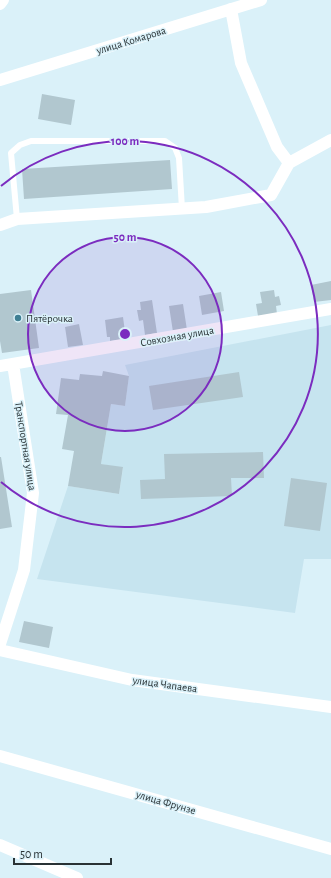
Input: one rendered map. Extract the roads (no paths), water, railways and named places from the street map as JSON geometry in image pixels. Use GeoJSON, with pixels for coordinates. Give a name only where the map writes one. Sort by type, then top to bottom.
{"type":"FeatureCollection","features":[{"type":"Feature","properties":{"kind":"street"},"geometry":{"type":"LineString","coordinates":[[0,4],[3,0]]}},
{"type":"Feature","properties":{"kind":"street","name":"улица Комарова"},"geometry":{"type":"LineString","coordinates":[[0,80],[261,0]]}},
{"type":"Feature","properties":{"kind":"street"},"geometry":{"type":"LineString","coordinates":[[231,9],[241,63],[277,147],[288,163]]}},
{"type":"Feature","properties":{"kind":"street"},"geometry":{"type":"LineString","coordinates":[[0,225],[17,219],[206,208],[271,195],[288,163],[331,140]]}},
{"type":"Feature","properties":{"kind":"street","name":"Совхозная улица"},"geometry":{"type":"LineString","coordinates":[[0,366],[331,310]]}},
{"type":"Feature","properties":{"kind":"street","name":"Транспортная улица"},"geometry":{"type":"LineString","coordinates":[[0,644],[24,570],[33,493],[13,364]]}},
{"type":"Feature","properties":{"kind":"street","name":"улица Чапаева"},"geometry":{"type":"LineString","coordinates":[[0,650],[132,680],[331,707]]}},
{"type":"Feature","properties":{"kind":"street","name":"улица Фрунзе"},"geometry":{"type":"LineString","coordinates":[[0,756],[331,849]]}},
{"type":"Feature","properties":{"kind":"street"},"geometry":{"type":"LineString","coordinates":[[0,845],[77,878]]}},
{"type":"Feature","properties":{"kind":"lane"},"geometry":{"type":"LineString","coordinates":[[17,219],[10,153],[20,144],[31,141],[165,141],[175,148],[179,158],[182,209]]}},
{"type":"Feature","properties":{"kind":"place","name":"Пятёрочка"},"geometry":{"type":"Point","coordinates":[18,318]}}]}
